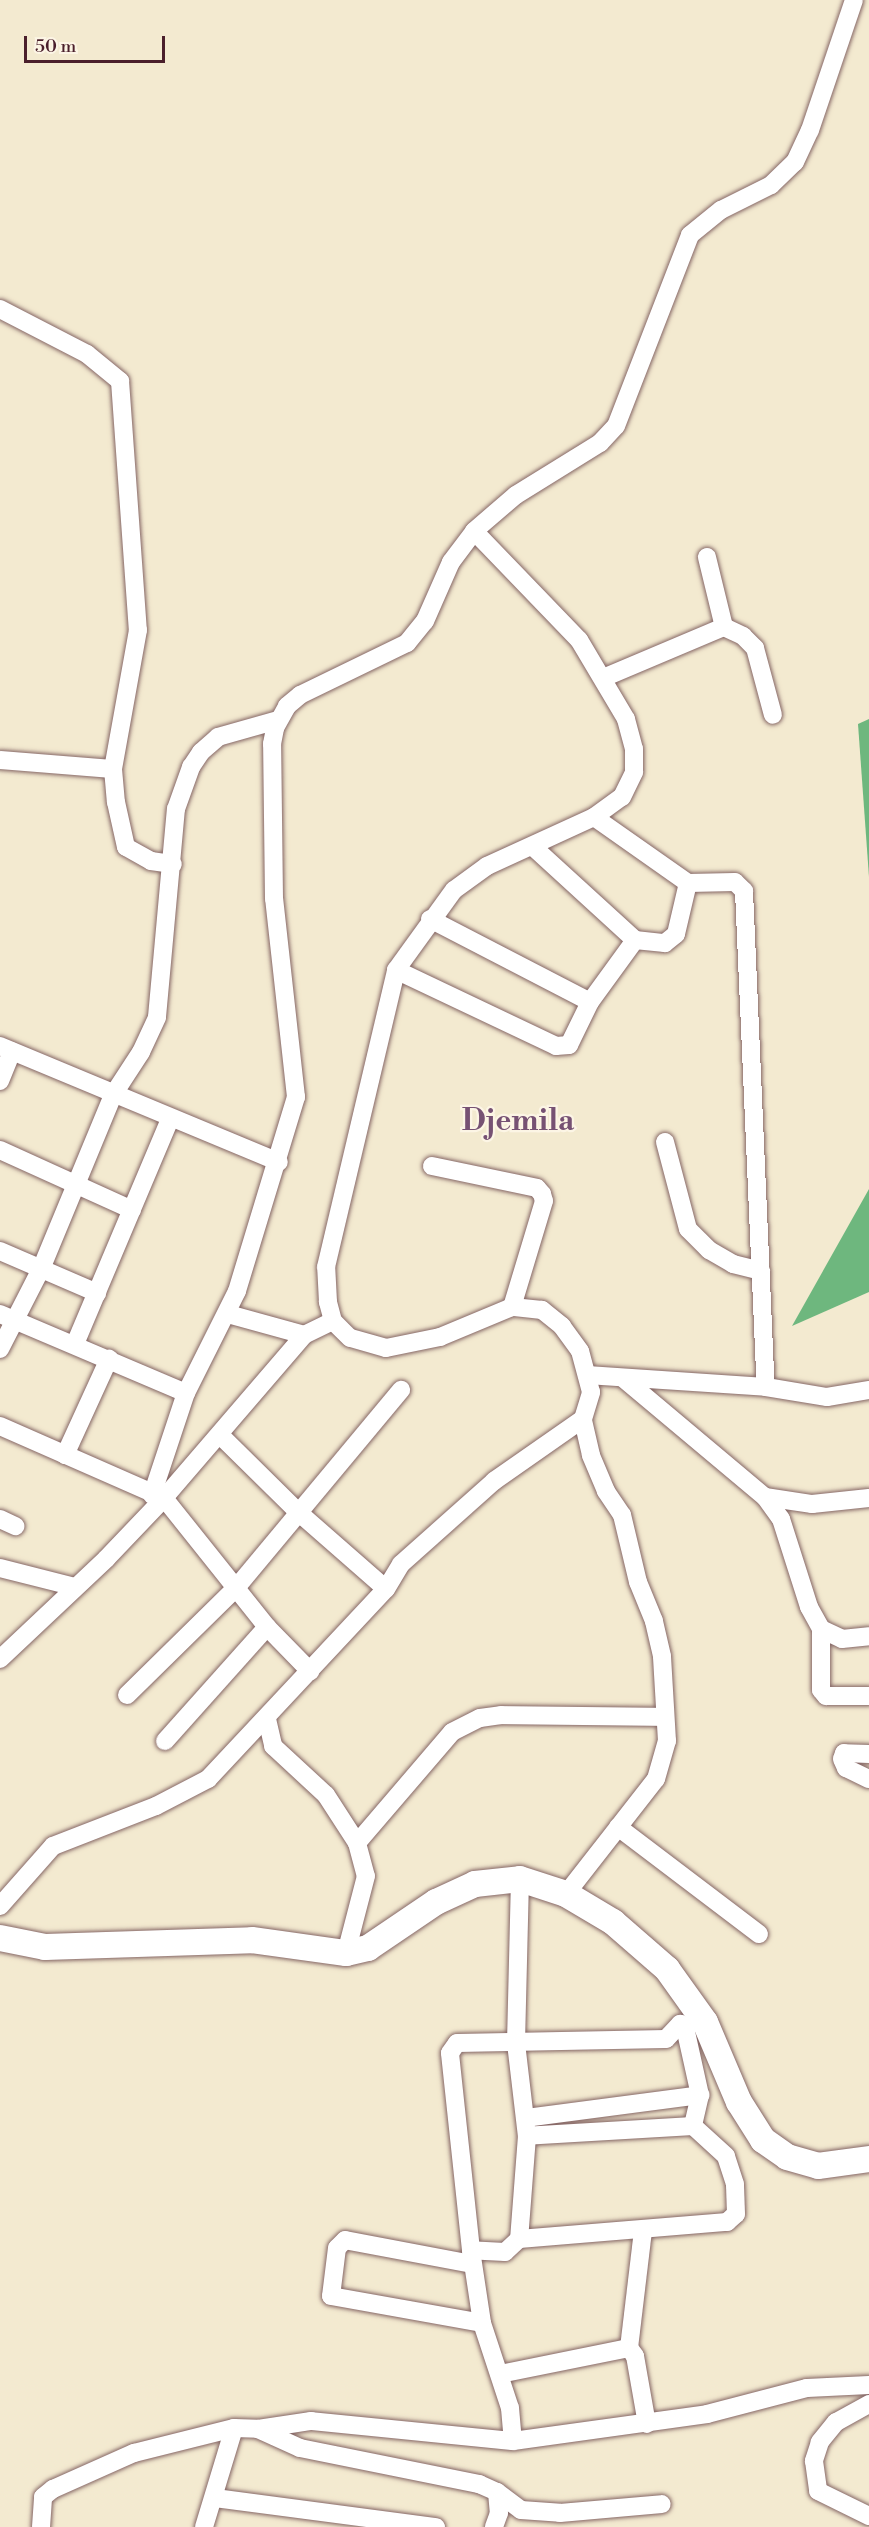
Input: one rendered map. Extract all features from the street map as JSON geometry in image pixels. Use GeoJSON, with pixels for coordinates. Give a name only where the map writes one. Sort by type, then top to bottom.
{"type":"FeatureCollection","features":[{"type":"Feature","properties":{"kind":"main road"},"geometry":{"type":"LineString","coordinates":[[0,1938],[45,1947],[252,1940],[346,1953],[368,1948],[436,1902],[475,1884],[520,1879],[566,1894],[613,1922],[667,1969],[705,2022],[739,2102],[763,2140],[788,2157],[818,2166],[869,2159]]}},
{"type":"Feature","properties":{"kind":"street"},"geometry":{"type":"LineString","coordinates":[[158,1496],[186,1393],[228,1314],[279,1162],[296,1096],[274,899],[272,744],[278,720],[300,695],[407,643],[425,621],[457,552],[474,531],[516,495],[600,443],[616,426],[690,234],[721,210],[771,185],[795,162],[810,130],[854,0]]}},
{"type":"Feature","properties":{"kind":"street"},"geometry":{"type":"LineString","coordinates":[[0,309],[87,354],[120,381],[138,630],[114,769],[118,825],[126,847],[151,861],[174,864]]}},
{"type":"Feature","properties":{"kind":"street"},"geometry":{"type":"LineString","coordinates":[[474,531],[579,640],[626,719],[634,749],[634,772],[622,797],[594,817],[533,847],[487,866],[454,890],[430,919],[396,970],[326,1267],[333,1321],[356,1341],[386,1348],[440,1336],[512,1307],[542,1310],[562,1326],[580,1351],[591,1392],[583,1419],[591,1455],[606,1491],[622,1515],[639,1582],[654,1621],[662,1656],[667,1740],[656,1779],[566,1894]]}},
{"type":"Feature","properties":{"kind":"street"},"geometry":{"type":"LineString","coordinates":[[707,557],[724,627]]}},
{"type":"Feature","properties":{"kind":"street"},"geometry":{"type":"LineString","coordinates":[[603,678],[724,627],[744,636],[755,648],[773,715]]}},
{"type":"Feature","properties":{"kind":"street"},"geometry":{"type":"LineString","coordinates":[[0,1349],[7,1318],[40,1269],[114,1095],[141,1052],[157,1017],[174,864],[176,809],[201,752],[218,737],[278,720]]}},
{"type":"Feature","properties":{"kind":"street"},"geometry":{"type":"LineString","coordinates":[[0,760],[114,769]]}},
{"type":"Feature","properties":{"kind":"street"},"geometry":{"type":"LineString","coordinates":[[594,817],[688,883],[735,882],[744,891],[766,1387]]}},
{"type":"Feature","properties":{"kind":"street"},"geometry":{"type":"LineString","coordinates":[[533,847],[635,940],[665,943],[676,934],[688,883]]}},
{"type":"Feature","properties":{"kind":"street"},"geometry":{"type":"LineString","coordinates":[[430,919],[590,1002]]}},
{"type":"Feature","properties":{"kind":"street"},"geometry":{"type":"LineString","coordinates":[[396,970],[562,1047],[569,1045],[590,1002],[635,940]]}},
{"type":"Feature","properties":{"kind":"street"},"geometry":{"type":"LineString","coordinates":[[0,1080],[6,1049],[170,1119],[279,1162]]}},
{"type":"Feature","properties":{"kind":"street"},"geometry":{"type":"LineString","coordinates":[[75,1344],[170,1119]]}},
{"type":"Feature","properties":{"kind":"street"},"geometry":{"type":"LineString","coordinates":[[665,1142],[688,1229],[709,1250],[733,1264],[761,1271]]}},
{"type":"Feature","properties":{"kind":"street"},"geometry":{"type":"LineString","coordinates":[[0,1150],[132,1210]]}},
{"type":"Feature","properties":{"kind":"street"},"geometry":{"type":"LineString","coordinates":[[432,1166],[537,1188],[542,1194],[544,1201],[512,1307]]}},
{"type":"Feature","properties":{"kind":"street"},"geometry":{"type":"LineString","coordinates":[[0,1251],[97,1293]]}},
{"type":"Feature","properties":{"kind":"street"},"geometry":{"type":"LineString","coordinates":[[228,1314],[304,1335]]}},
{"type":"Feature","properties":{"kind":"street"},"geometry":{"type":"LineString","coordinates":[[7,1318],[75,1344],[186,1393]]}},
{"type":"Feature","properties":{"kind":"street"},"geometry":{"type":"LineString","coordinates":[[0,1659],[75,1587],[158,1496],[220,1436],[304,1335],[333,1321]]}},
{"type":"Feature","properties":{"kind":"street"},"geometry":{"type":"LineString","coordinates":[[65,1455],[109,1359]]}},
{"type":"Feature","properties":{"kind":"street"},"geometry":{"type":"LineString","coordinates":[[587,1375],[766,1387],[827,1397],[869,1390]]}},
{"type":"Feature","properties":{"kind":"street"},"geometry":{"type":"LineString","coordinates":[[623,1378],[765,1497],[781,1519],[809,1607],[821,1629],[821,1690],[826,1696],[869,1696]]}},
{"type":"Feature","properties":{"kind":"street"},"geometry":{"type":"LineString","coordinates":[[127,1695],[236,1588],[297,1511],[401,1390]]}},
{"type":"Feature","properties":{"kind":"street"},"geometry":{"type":"LineString","coordinates":[[0,1906],[54,1846],[156,1806],[208,1779],[267,1719],[386,1589],[401,1564],[494,1481],[583,1419]]}},
{"type":"Feature","properties":{"kind":"street"},"geometry":{"type":"LineString","coordinates":[[0,1426],[158,1496],[267,1627],[310,1671]]}},
{"type":"Feature","properties":{"kind":"street"},"geometry":{"type":"LineString","coordinates":[[220,1436],[297,1511],[386,1589]]}},
{"type":"Feature","properties":{"kind":"street"},"geometry":{"type":"LineString","coordinates":[[765,1497],[812,1504],[869,1498]]}},
{"type":"Feature","properties":{"kind":"street"},"geometry":{"type":"LineString","coordinates":[[0,1568],[75,1587]]}},
{"type":"Feature","properties":{"kind":"street"},"geometry":{"type":"LineString","coordinates":[[165,1740],[267,1627]]}},
{"type":"Feature","properties":{"kind":"street"},"geometry":{"type":"LineString","coordinates":[[821,1629],[842,1639],[869,1636]]}},
{"type":"Feature","properties":{"kind":"street"},"geometry":{"type":"LineString","coordinates":[[357,1843],[452,1732],[480,1718],[501,1715],[664,1717]]}},
{"type":"Feature","properties":{"kind":"street"},"geometry":{"type":"LineString","coordinates":[[267,1719],[273,1746],[326,1795],[357,1843],[366,1876],[346,1953]]}},
{"type":"Feature","properties":{"kind":"street"},"geometry":{"type":"LineString","coordinates":[[869,1754],[844,1753],[842,1759],[846,1768],[869,1779]]}},
{"type":"Feature","properties":{"kind":"street"},"geometry":{"type":"LineString","coordinates":[[618,1827],[759,1934]]}},
{"type":"Feature","properties":{"kind":"street"},"geometry":{"type":"LineString","coordinates":[[519,2239],[526,2127],[516,2043],[520,1879]]}},
{"type":"Feature","properties":{"kind":"street"},"geometry":{"type":"LineString","coordinates":[[513,2441],[510,2408],[482,2323],[471,2257],[450,2053],[458,2043],[666,2039],[680,2024],[686,2032],[700,2095],[693,2126]]}},
{"type":"Feature","properties":{"kind":"street"},"geometry":{"type":"LineString","coordinates":[[526,2127],[700,2095]]}},
{"type":"Feature","properties":{"kind":"street"},"geometry":{"type":"LineString","coordinates":[[482,2323],[331,2296],[337,2248],[345,2240],[471,2257],[505,2252],[519,2239],[727,2222],[736,2214],[735,2184],[726,2156],[693,2126],[526,2127]]}},
{"type":"Feature","properties":{"kind":"street"},"geometry":{"type":"LineString","coordinates":[[643,2230],[629,2348],[635,2356],[647,2424]]}},
{"type":"Feature","properties":{"kind":"street"},"geometry":{"type":"LineString","coordinates":[[500,2373],[629,2348]]}},
{"type":"Feature","properties":{"kind":"street"},"geometry":{"type":"LineString","coordinates":[[40,2527],[43,2497],[53,2489],[134,2453],[234,2428],[258,2429],[311,2421],[513,2441],[707,2414],[807,2388],[869,2385]]}},
{"type":"Feature","properties":{"kind":"street"},"geometry":{"type":"LineString","coordinates":[[869,2404],[836,2422],[820,2442],[814,2461],[818,2491],[869,2516]]}},
{"type":"Feature","properties":{"kind":"street"},"geometry":{"type":"LineString","coordinates":[[204,2527],[215,2498],[234,2428]]}},
{"type":"Feature","properties":{"kind":"street"},"geometry":{"type":"LineString","coordinates":[[258,2429],[300,2448],[479,2484],[497,2492],[521,2510],[560,2513],[662,2504]]}},
{"type":"Feature","properties":{"kind":"street"},"geometry":{"type":"LineString","coordinates":[[494,2527],[499,2513],[497,2492]]}},
{"type":"Feature","properties":{"kind":"street"},"geometry":{"type":"LineString","coordinates":[[215,2498],[436,2527]]}},
{"type":"Feature","properties":{"kind":"green space"},"geometry":{"type":"Polygon","coordinates":[[[869,719],[869,877],[858,724],[869,719]]]}},
{"type":"Feature","properties":{"kind":"green space"},"geometry":{"type":"Polygon","coordinates":[[[869,1189],[869,1292],[792,1326],[869,1189]]]}},
{"type":"Feature","properties":{"kind":"district","name":"Djemila"},"geometry":{"type":"Point","coordinates":[518,1121]}}]}
